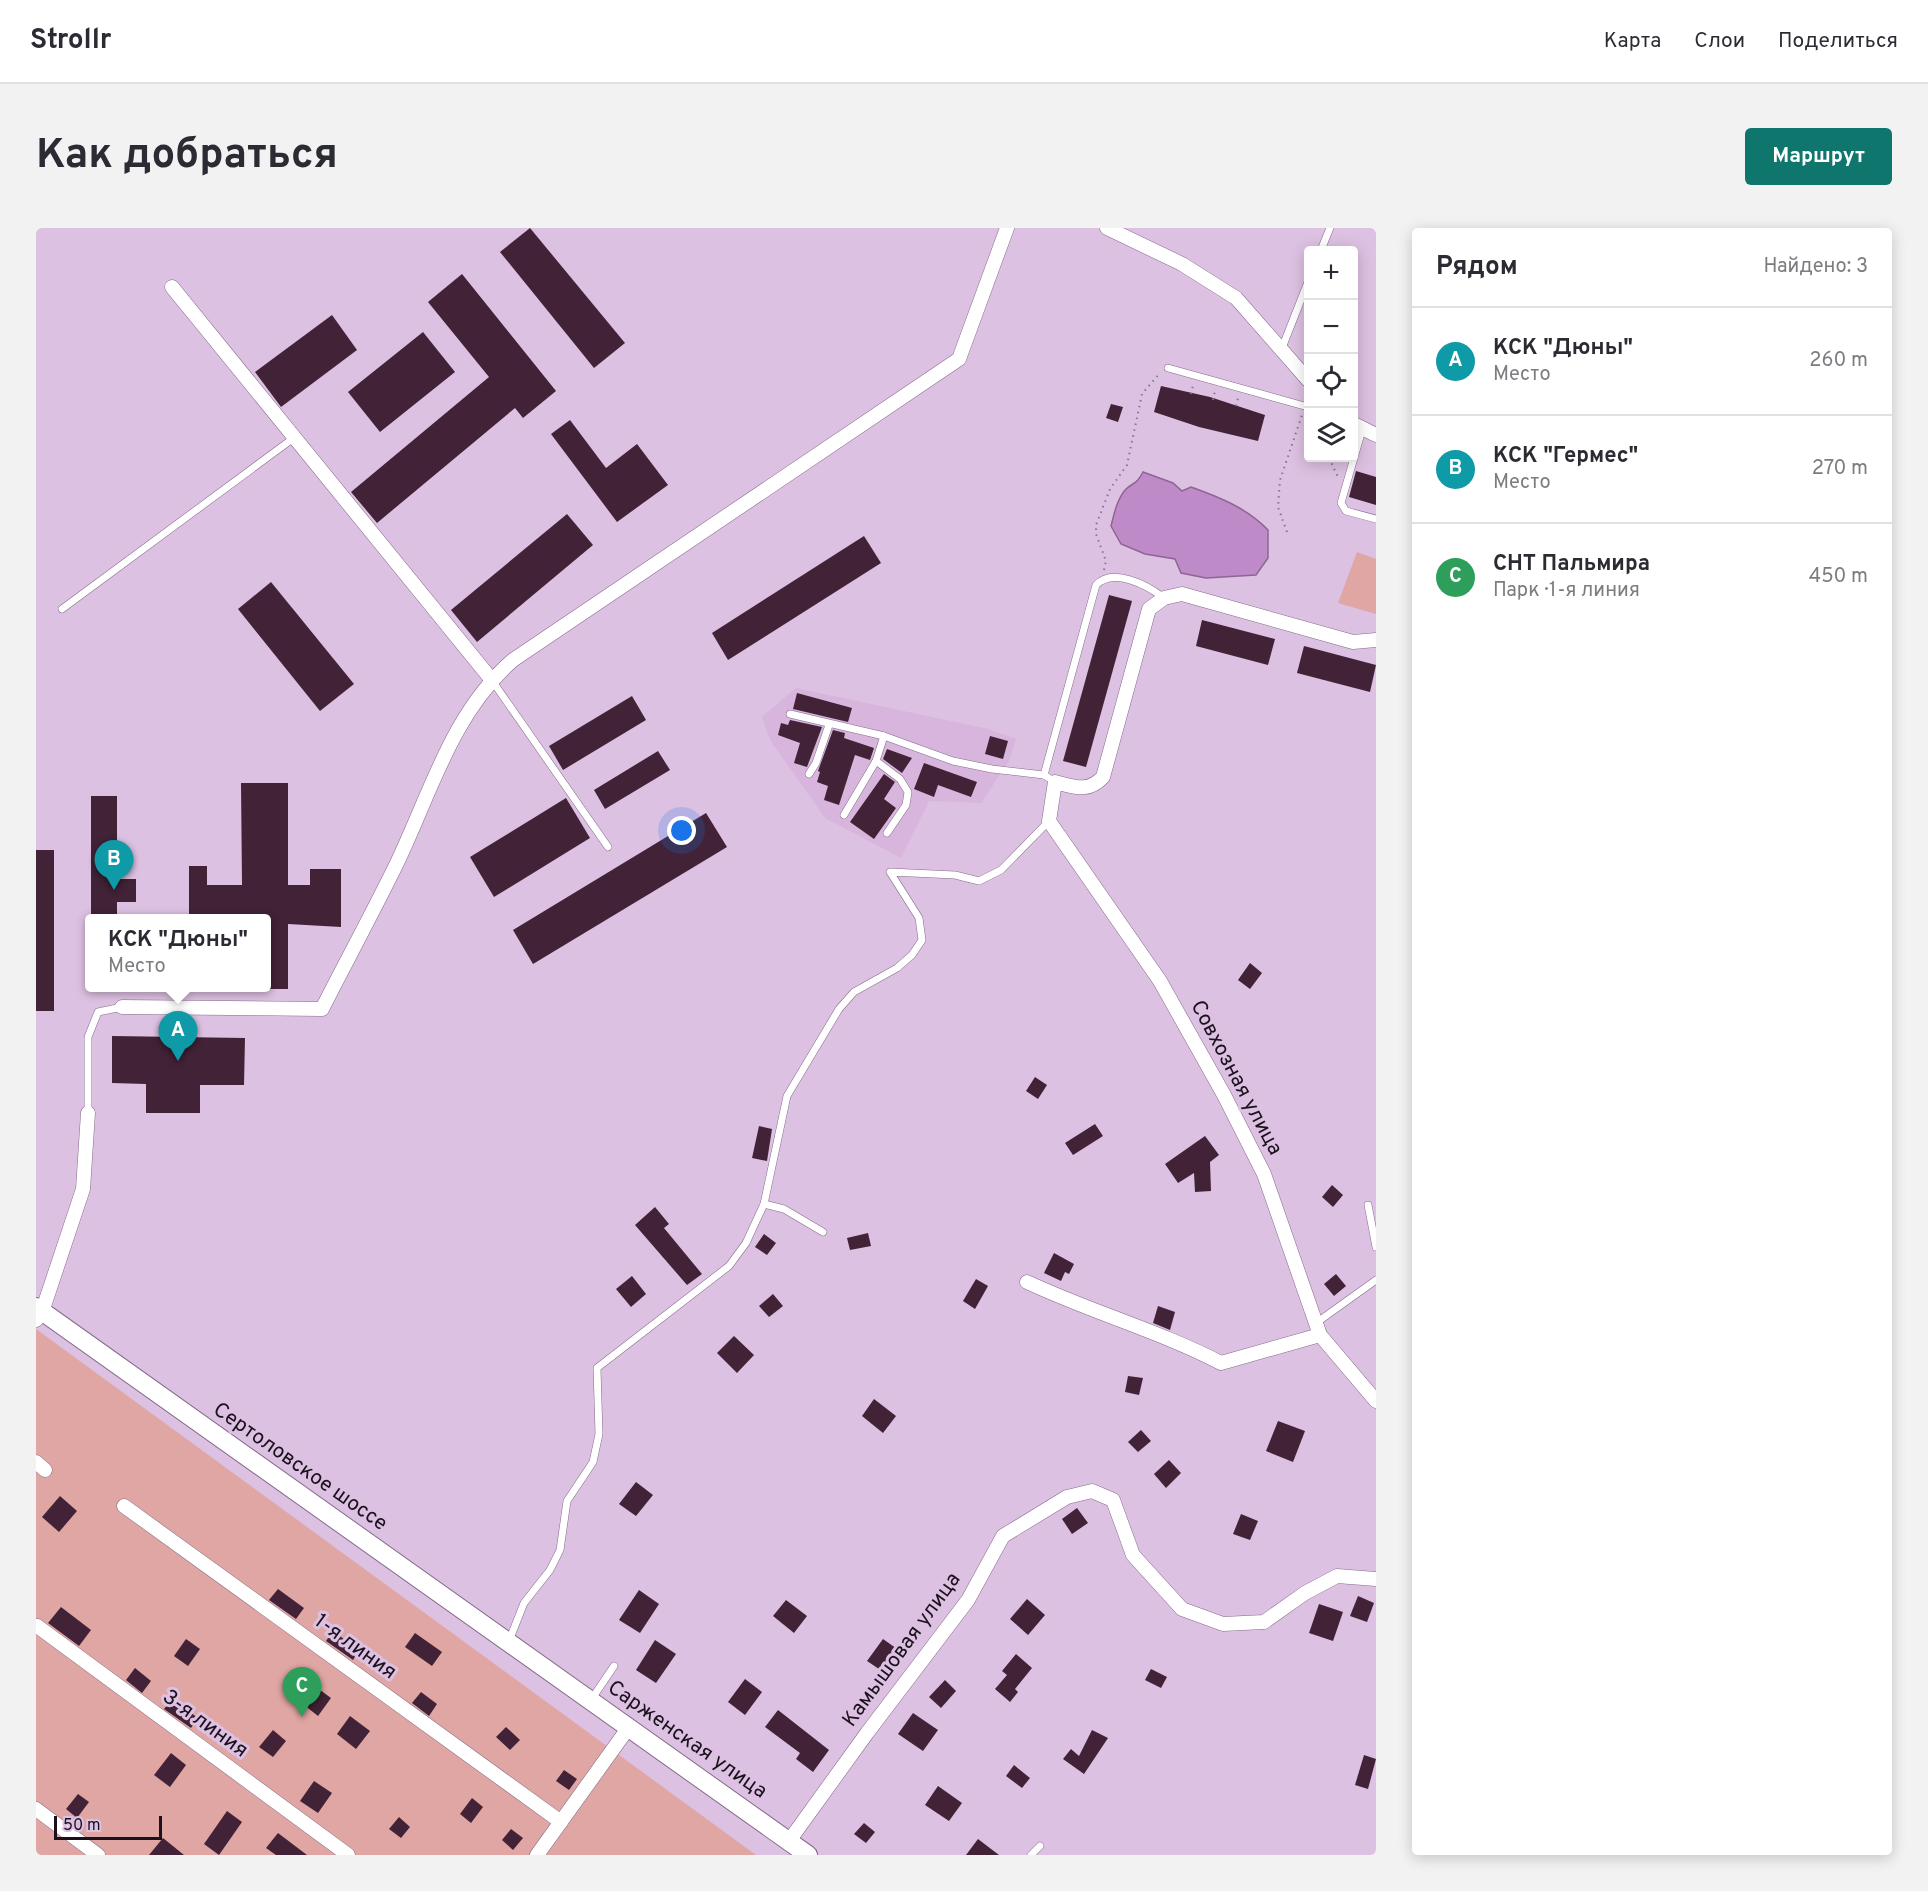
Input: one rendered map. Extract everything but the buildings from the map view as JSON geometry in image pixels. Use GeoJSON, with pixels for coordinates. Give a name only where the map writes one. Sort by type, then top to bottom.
{"type":"FeatureCollection","features":[{"type":"Feature","properties":{"kind":"main road","name":"Сертоловское шоссе"},"geometry":{"type":"LineString","coordinates":[[38,1313],[539,1662]]}},
{"type":"Feature","properties":{"kind":"main road","name":"Сарженская улица"},"geometry":{"type":"LineString","coordinates":[[539,1662],[808,1855]]}},
{"type":"Feature","properties":{"kind":"street"},"geometry":{"type":"LineString","coordinates":[[122,1007],[322,1009],[397,864],[460,723],[491,679],[513,660],[959,359],[1007,228]]}},
{"type":"Feature","properties":{"kind":"street"},"geometry":{"type":"LineString","coordinates":[[1107,228],[1182,264],[1236,298],[1304,375]]}},
{"type":"Feature","properties":{"kind":"street"},"geometry":{"type":"LineString","coordinates":[[172,287],[491,679]]}},
{"type":"Feature","properties":{"kind":"street"},"geometry":{"type":"LineString","coordinates":[[1358,427],[1376,435]]}},
{"type":"Feature","properties":{"kind":"street"},"geometry":{"type":"LineString","coordinates":[[1049,821],[1049,778],[1081,789],[1095,786],[1103,777],[1149,609],[1164,598],[1182,594],[1353,642],[1376,640]]}},
{"type":"Feature","properties":{"kind":"street","name":"Совхозная улица"},"geometry":{"type":"LineString","coordinates":[[1049,821],[1160,981],[1224,1095],[1263,1174],[1318,1329],[1376,1401]]}},
{"type":"Feature","properties":{"kind":"street"},"geometry":{"type":"LineString","coordinates":[[38,1313],[83,1189],[88,1113]]}},
{"type":"Feature","properties":{"kind":"street"},"geometry":{"type":"LineString","coordinates":[[1027,1282],[1072,1303],[1190,1347],[1221,1363],[1318,1329]]}},
{"type":"Feature","properties":{"kind":"street","name":"Камышовая улица"},"geometry":{"type":"LineString","coordinates":[[789,1841],[968,1600],[1003,1536],[1067,1497],[1092,1491],[1113,1500],[1133,1555],[1182,1609],[1223,1624],[1264,1622],[1305,1593],[1337,1576],[1376,1579]]}},
{"type":"Feature","properties":{"kind":"street","name":"1-я линия"},"geometry":{"type":"LineString","coordinates":[[124,1506],[561,1822]]}},
{"type":"Feature","properties":{"kind":"street","name":"3-я линия"},"geometry":{"type":"LineString","coordinates":[[37,1626],[348,1855]]}},
{"type":"Feature","properties":{"kind":"street"},"geometry":{"type":"LineString","coordinates":[[537,1855],[629,1727]]}},
{"type":"Feature","properties":{"kind":"street"},"geometry":{"type":"LineString","coordinates":[[36,1809],[98,1855]]}},
{"type":"Feature","properties":{"kind":"lane"},"geometry":{"type":"LineString","coordinates":[[1323,246],[1330,228]]}},
{"type":"Feature","properties":{"kind":"lane"},"geometry":{"type":"LineString","coordinates":[[1282,348],[1304,292]]}},
{"type":"Feature","properties":{"kind":"lane"},"geometry":{"type":"LineString","coordinates":[[1168,368],[1304,405]]}},
{"type":"Feature","properties":{"kind":"lane"},"geometry":{"type":"LineString","coordinates":[[62,609],[294,437]]}},
{"type":"Feature","properties":{"kind":"lane"},"geometry":{"type":"LineString","coordinates":[[1351,462],[1341,502],[1346,511],[1376,519]]}},
{"type":"Feature","properties":{"kind":"lane"},"geometry":{"type":"LineString","coordinates":[[790,714],[829,725],[884,736],[953,761],[1049,778],[1096,585],[1102,579],[1111,576],[1149,587],[1164,598]]}},
{"type":"Feature","properties":{"kind":"lane"},"geometry":{"type":"LineString","coordinates":[[491,679],[608,847]]}},
{"type":"Feature","properties":{"kind":"lane"},"geometry":{"type":"LineString","coordinates":[[809,774],[816,763],[829,725]]}},
{"type":"Feature","properties":{"kind":"lane"},"geometry":{"type":"LineString","coordinates":[[844,815],[876,761],[884,736]]}},
{"type":"Feature","properties":{"kind":"lane"},"geometry":{"type":"LineString","coordinates":[[876,761],[900,779],[908,792],[906,805],[886,833]]}},
{"type":"Feature","properties":{"kind":"lane"},"geometry":{"type":"LineString","coordinates":[[509,1641],[524,1603],[550,1570],[560,1550],[567,1501],[593,1462],[599,1434],[597,1368],[729,1266],[746,1243],[764,1204],[787,1096],[839,1009],[854,992],[897,968],[912,955],[922,940],[919,918],[890,872],[955,875],[979,881],[1001,870],[1049,821]]}},
{"type":"Feature","properties":{"kind":"lane"},"geometry":{"type":"LineString","coordinates":[[88,1113],[88,1037],[98,1012],[122,1007]]}},
{"type":"Feature","properties":{"kind":"lane"},"geometry":{"type":"LineString","coordinates":[[764,1204],[784,1209],[823,1232]]}},
{"type":"Feature","properties":{"kind":"lane"},"geometry":{"type":"LineString","coordinates":[[1368,1205],[1376,1248]]}},
{"type":"Feature","properties":{"kind":"lane"},"geometry":{"type":"LineString","coordinates":[[1318,1329],[1376,1280]]}},
{"type":"Feature","properties":{"kind":"lane"},"geometry":{"type":"LineString","coordinates":[[591,1700],[614,1666]]}},
{"type":"Feature","properties":{"kind":"lane"},"geometry":{"type":"LineString","coordinates":[[1031,1855],[1040,1846]]}},
{"type":"Feature","properties":{"kind":"path"},"geometry":{"type":"LineString","coordinates":[[1102,579],[1106,561],[1096,534],[1096,525],[1110,489],[1127,465],[1142,394],[1154,377],[1168,368]]}},
{"type":"Feature","properties":{"kind":"path"},"geometry":{"type":"LineString","coordinates":[[1287,532],[1278,507],[1280,480],[1305,408]]}},
{"type":"Feature","properties":{"kind":"path"},"geometry":{"type":"LineString","coordinates":[[1331,462],[1345,490]]}},
{"type":"Feature","properties":{"kind":"shaded area"},"geometry":{"type":"Polygon","coordinates":[[[1143,472],[1173,483],[1182,491],[1191,487],[1222,499],[1242,509],[1260,522],[1268,530],[1268,558],[1256,575],[1206,578],[1181,573],[1175,559],[1145,554],[1121,544],[1111,526],[1118,502],[1126,489],[1137,481],[1143,472]]]}},
{"type":"Feature","properties":{"kind":"shaded area"},"geometry":{"type":"Polygon","coordinates":[[[1357,552],[1376,559],[1376,614],[1338,603],[1357,552]]]}},
{"type":"Feature","properties":{"kind":"shaded area"},"geometry":{"type":"Polygon","coordinates":[[[796,688],[988,729],[1016,739],[1009,761],[981,803],[929,801],[901,858],[825,818],[770,740],[762,717],[796,688]]]}},
{"type":"Feature","properties":{"kind":"shaded area"},"geometry":{"type":"Polygon","coordinates":[[[36,1329],[756,1855],[36,1855],[36,1329]]]}},
{"type":"Feature","properties":{"kind":"place","name":"КСК \"Гермес\""},"geometry":{"type":"Point","coordinates":[114,890]}},
{"type":"Feature","properties":{"kind":"place","name":"КСК \"Дюны\""},"geometry":{"type":"Point","coordinates":[178,1061]}},
{"type":"Feature","properties":{"kind":"place","name":"СНТ Пальмира"},"geometry":{"type":"Point","coordinates":[302,1717]}}]}
